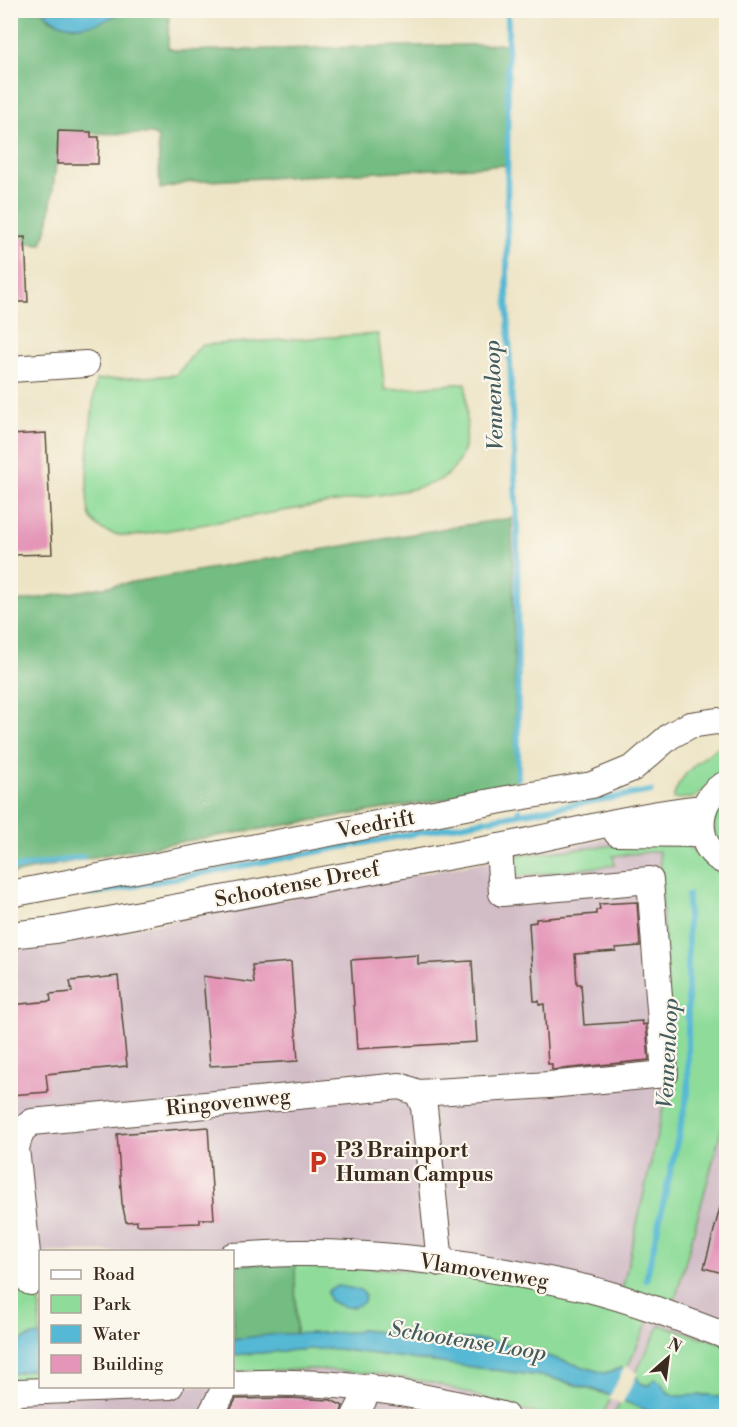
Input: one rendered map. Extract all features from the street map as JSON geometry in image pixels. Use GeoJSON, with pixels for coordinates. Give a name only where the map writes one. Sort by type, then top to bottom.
{"type":"FeatureCollection","features":[{"type":"Feature","properties":{"kind":"street"},"geometry":{"type":"LineString","coordinates":[[10,369],[86,364]]}},
{"type":"Feature","properties":{"kind":"street","name":"Veedrift"},"geometry":{"type":"LineString","coordinates":[[10,894],[507,799],[592,785],[633,768],[670,736],[690,725],[717,721],[726,723]]}},
{"type":"Feature","properties":{"kind":"street"},"geometry":{"type":"LineString","coordinates":[[726,784],[711,796],[704,808],[701,821],[702,834],[710,849],[726,862]]}},
{"type":"Feature","properties":{"kind":"street","name":"Schootense Dreef"},"geometry":{"type":"LineString","coordinates":[[10,935],[56,930],[499,847],[584,830],[623,819],[704,808]]}},
{"type":"Feature","properties":{"kind":"street","name":"Schootense Dreef"},"geometry":{"type":"LineString","coordinates":[[584,830],[702,834]]}},
{"type":"Feature","properties":{"kind":"street","name":"Ringovenweg"},"geometry":{"type":"LineString","coordinates":[[27,1282],[16,1148],[21,1131],[32,1122],[400,1086],[418,1093],[549,1085],[665,1074],[650,880],[502,893],[499,847]]}},
{"type":"Feature","properties":{"kind":"street"},"geometry":{"type":"LineString","coordinates":[[418,1093],[424,1107],[440,1263]]}},
{"type":"Feature","properties":{"kind":"street","name":"Vlamovenweg"},"geometry":{"type":"LineString","coordinates":[[234,1256],[296,1253],[369,1256],[517,1274],[591,1290],[659,1310],[726,1336]]}},
{"type":"Feature","properties":{"kind":"street"},"geometry":{"type":"LineString","coordinates":[[234,1384],[278,1382],[370,1387],[504,1416]]}},
{"type":"Feature","properties":{"kind":"street"},"geometry":{"type":"LineString","coordinates":[[355,1416],[370,1387]]}},
{"type":"Feature","properties":{"kind":"street"},"geometry":{"type":"LineString","coordinates":[[10,1396],[19,1392],[120,1388]]}},
{"type":"Feature","properties":{"kind":"street"},"geometry":{"type":"LineString","coordinates":[[210,1416],[225,1388]]}},
{"type":"Feature","properties":{"kind":"shaded area"},"geometry":{"type":"Polygon","coordinates":[[[726,816],[726,1416],[11,1416],[11,947],[59,942],[726,816]]]}},
{"type":"Feature","properties":{"kind":"green space"},"geometry":{"type":"Polygon","coordinates":[[[10,11],[43,11],[51,20],[74,27],[115,16],[122,11],[169,11],[168,48],[178,51],[508,44],[509,165],[191,182],[160,189],[158,137],[152,134],[65,133],[59,140],[49,220],[42,244],[11,242],[10,11]]]}},
{"type":"Feature","properties":{"kind":"green space"},"geometry":{"type":"Polygon","coordinates":[[[378,334],[385,390],[466,383],[467,421],[464,447],[460,459],[443,478],[408,490],[134,536],[116,535],[105,531],[92,520],[87,494],[87,474],[96,380],[176,375],[201,345],[378,334]]]}},
{"type":"Feature","properties":{"kind":"green space"},"geometry":{"type":"Polygon","coordinates":[[[512,518],[516,778],[514,788],[119,852],[11,874],[11,603],[512,518]]]}},
{"type":"Feature","properties":{"kind":"green space"},"geometry":{"type":"Polygon","coordinates":[[[726,742],[726,773],[694,798],[673,799],[676,789],[687,773],[726,742]]]}},
{"type":"Feature","properties":{"kind":"green space"},"geometry":{"type":"Polygon","coordinates":[[[726,800],[726,850],[717,838],[714,825],[717,812],[726,800]]]}},
{"type":"Feature","properties":{"kind":"green space"},"geometry":{"type":"Polygon","coordinates":[[[664,840],[676,841],[685,845],[719,873],[726,876],[726,1113],[671,1315],[620,1299],[672,1069],[659,851],[613,856],[615,865],[513,877],[513,856],[664,840]]]}},
{"type":"Feature","properties":{"kind":"green space"},"geometry":{"type":"Polygon","coordinates":[[[295,1263],[465,1274],[588,1297],[649,1320],[626,1370],[620,1368],[604,1373],[510,1345],[361,1330],[296,1335],[295,1263]]]}},
{"type":"Feature","properties":{"kind":"green space"},"geometry":{"type":"Polygon","coordinates":[[[295,1263],[296,1335],[234,1339],[234,1264],[295,1263]]]}},
{"type":"Feature","properties":{"kind":"green space"},"geometry":{"type":"Polygon","coordinates":[[[39,1285],[39,1335],[11,1344],[11,1291],[39,1285]]]}},
{"type":"Feature","properties":{"kind":"green space"},"geometry":{"type":"Polygon","coordinates":[[[660,1325],[726,1344],[726,1399],[711,1395],[673,1395],[664,1387],[639,1382],[635,1374],[660,1325]]]}},
{"type":"Feature","properties":{"kind":"green space"},"geometry":{"type":"Polygon","coordinates":[[[337,1349],[548,1377],[612,1396],[602,1416],[544,1416],[434,1383],[379,1374],[313,1369],[234,1372],[234,1355],[337,1349]]]}},
{"type":"Feature","properties":{"kind":"green space"},"geometry":{"type":"Polygon","coordinates":[[[39,1368],[39,1384],[11,1387],[10,1374],[39,1368]]]}},
{"type":"Feature","properties":{"kind":"green space"},"geometry":{"type":"Polygon","coordinates":[[[622,1400],[660,1416],[613,1416],[622,1400]]]}},
{"type":"Feature","properties":{"kind":"water"},"geometry":{"type":"Polygon","coordinates":[[[43,11],[122,11],[92,25],[71,26],[51,18],[43,11]]]}},
{"type":"Feature","properties":{"kind":"water"},"geometry":{"type":"Polygon","coordinates":[[[338,1286],[360,1290],[365,1294],[364,1302],[347,1307],[330,1301],[327,1293],[338,1286]]]}},
{"type":"Feature","properties":{"kind":"water","name":"Schootense Loop"},"geometry":{"type":"Polygon","coordinates":[[[361,1330],[435,1338],[483,1340],[510,1345],[604,1373],[623,1368],[637,1375],[639,1382],[643,1384],[649,1385],[655,1379],[661,1382],[666,1391],[674,1396],[710,1395],[726,1399],[726,1416],[660,1416],[599,1391],[548,1377],[337,1349],[234,1355],[234,1339],[278,1334],[361,1330]]]}},
{"type":"Feature","properties":{"kind":"water"},"geometry":{"type":"Polygon","coordinates":[[[39,1335],[39,1368],[11,1374],[11,1344],[39,1335]]]}},
{"type":"Feature","properties":{"kind":"pier"},"geometry":{"type":"Polygon","coordinates":[[[625,1366],[638,1373],[622,1404],[609,1398],[625,1366]]]}},
{"type":"Feature","properties":{"kind":"building"},"geometry":{"type":"Polygon","coordinates":[[[58,131],[91,132],[91,137],[99,137],[98,164],[57,164],[58,131]]]}},
{"type":"Feature","properties":{"kind":"building"},"geometry":{"type":"Polygon","coordinates":[[[25,237],[28,302],[10,302],[10,238],[25,237]]]}},
{"type":"Feature","properties":{"kind":"building"},"geometry":{"type":"Polygon","coordinates":[[[46,433],[52,554],[12,555],[10,435],[46,433]]]}},
{"type":"Feature","properties":{"kind":"building"},"geometry":{"type":"Polygon","coordinates":[[[637,902],[640,946],[616,948],[616,951],[575,954],[577,984],[581,984],[584,1025],[642,1021],[643,1025],[646,1024],[649,1060],[552,1070],[552,1064],[548,1064],[544,1004],[539,1005],[539,1001],[534,1001],[529,923],[536,922],[536,919],[596,914],[596,910],[600,909],[599,904],[637,902]]]}},
{"type":"Feature","properties":{"kind":"building"},"geometry":{"type":"Polygon","coordinates":[[[418,955],[418,964],[472,961],[477,1042],[357,1049],[351,960],[418,955]]]}},
{"type":"Feature","properties":{"kind":"building"},"geometry":{"type":"Polygon","coordinates":[[[291,962],[298,1061],[210,1066],[203,976],[254,983],[252,965],[291,962]]]}},
{"type":"Feature","properties":{"kind":"building"},"geometry":{"type":"Polygon","coordinates":[[[118,976],[127,1066],[46,1074],[48,1092],[10,1095],[10,1005],[51,1001],[50,994],[72,992],[70,981],[118,976]]]}},
{"type":"Feature","properties":{"kind":"building"},"geometry":{"type":"Polygon","coordinates":[[[208,1127],[214,1219],[200,1219],[200,1223],[137,1225],[137,1221],[126,1222],[122,1203],[117,1134],[208,1127]]]}},
{"type":"Feature","properties":{"kind":"building"},"geometry":{"type":"Polygon","coordinates":[[[721,1204],[726,1205],[726,1274],[704,1268],[721,1204]]]}},
{"type":"Feature","properties":{"kind":"building"},"geometry":{"type":"Polygon","coordinates":[[[236,1399],[331,1400],[343,1406],[340,1416],[227,1416],[236,1399]]]}},
{"type":"Feature","properties":{"kind":"waterway","name":"Vennenloop"},"geometry":{"type":"LineString","coordinates":[[508,10],[507,292],[517,525],[518,778]]}},
{"type":"Feature","properties":{"kind":"waterway","name":"Vennenloop"},"geometry":{"type":"LineString","coordinates":[[519,810],[519,814],[651,791]]}},
{"type":"Feature","properties":{"kind":"waterway"},"geometry":{"type":"LineString","coordinates":[[91,894],[519,814]]}},
{"type":"Feature","properties":{"kind":"waterway"},"geometry":{"type":"LineString","coordinates":[[10,869],[83,857]]}},
{"type":"Feature","properties":{"kind":"waterway","name":"Vennenloop"},"geometry":{"type":"LineString","coordinates":[[646,1280],[688,1093],[688,895]]}},
{"type":"Feature","properties":{"kind":"place","name":"P3 Brainport Human Campus"},"geometry":{"type":"Point","coordinates":[318,1162]}}]}
